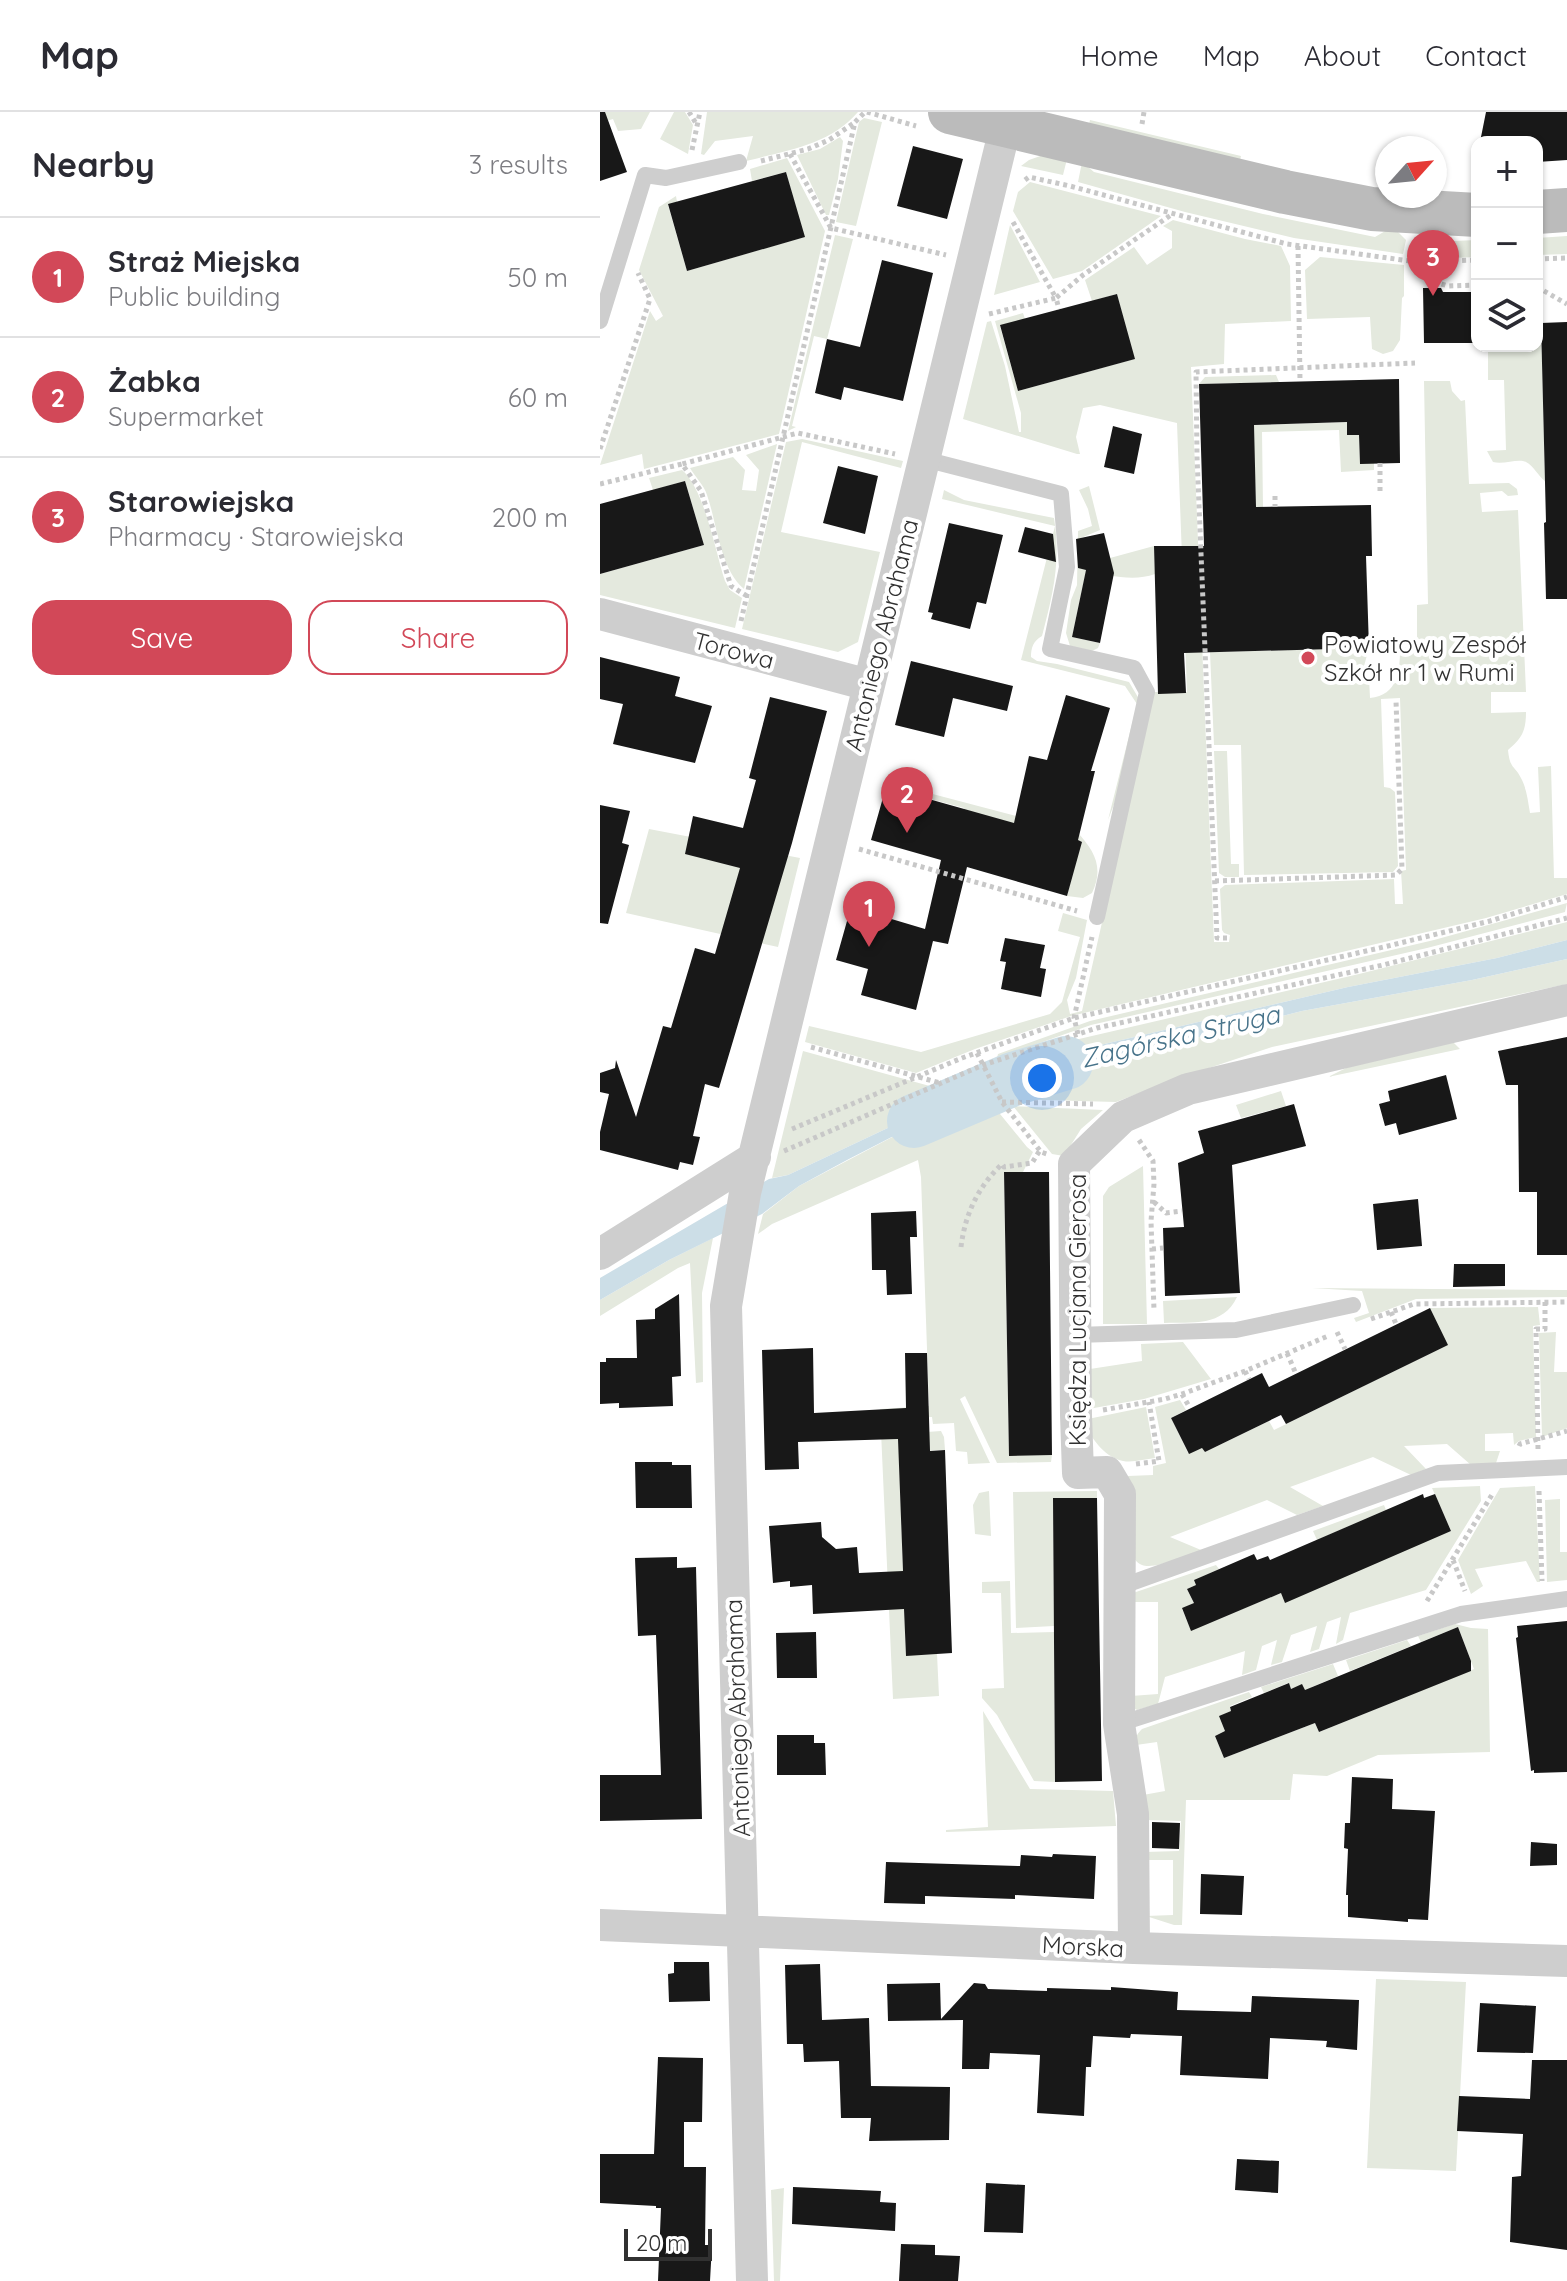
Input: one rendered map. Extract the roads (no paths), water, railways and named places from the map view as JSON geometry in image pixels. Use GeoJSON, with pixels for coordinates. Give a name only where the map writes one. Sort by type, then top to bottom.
{"type":"FeatureCollection","features":[{"type":"Feature","properties":{"kind":"main road"},"geometry":{"type":"LineString","coordinates":[[950,112],[1008,118],[1285,192],[1372,209],[1471,215]]}},
{"type":"Feature","properties":{"kind":"main road"},"geometry":{"type":"LineString","coordinates":[[1543,212],[1567,210]]}},
{"type":"Feature","properties":{"kind":"street","name":"Antoniego Abrahama"},"geometry":{"type":"LineString","coordinates":[[752,2281],[726,1306],[745,1193],[768,1155],[832,841],[869,685],[916,458],[1008,118]]}},
{"type":"Feature","properties":{"kind":"street","name":"Torowa"},"geometry":{"type":"LineString","coordinates":[[600,614],[869,685]]}},
{"type":"Feature","properties":{"kind":"street","name":"Księdza Lucjana Gierosa"},"geometry":{"type":"LineString","coordinates":[[1120,1587],[1120,1494],[1107,1472],[1078,1473],[1074,1164],[1123,1117],[1188,1089],[1567,1000]]}},
{"type":"Feature","properties":{"kind":"street"},"geometry":{"type":"LineString","coordinates":[[600,1254],[768,1155]]}},
{"type":"Feature","properties":{"kind":"street"},"geometry":{"type":"LineString","coordinates":[[1120,1587],[1119,1724],[1133,1814],[1134,1948]]}},
{"type":"Feature","properties":{"kind":"street","name":"Morska"},"geometry":{"type":"LineString","coordinates":[[600,1925],[1134,1948],[1567,1961]]}},
{"type":"Feature","properties":{"kind":"lane"},"geometry":{"type":"LineString","coordinates":[[600,321],[645,175],[666,178],[739,162]]}},
{"type":"Feature","properties":{"kind":"lane"},"geometry":{"type":"LineString","coordinates":[[916,458],[1061,494],[1067,567],[1050,649],[1134,668],[1147,692],[1097,917]]}},
{"type":"Feature","properties":{"kind":"lane"},"geometry":{"type":"LineString","coordinates":[[1076,1335],[1236,1330],[1353,1305]]}},
{"type":"Feature","properties":{"kind":"lane"},"geometry":{"type":"LineString","coordinates":[[1120,1587],[1438,1473],[1567,1467]]}},
{"type":"Feature","properties":{"kind":"lane"},"geometry":{"type":"LineString","coordinates":[[1119,1724],[1467,1613],[1567,1599]]}},
{"type":"Feature","properties":{"kind":"water"},"geometry":{"type":"Polygon","coordinates":[[[1567,940],[1567,959],[1302,1011],[1101,1062],[1001,1093],[993,1078],[1096,1046],[1567,940]]]}},
{"type":"Feature","properties":{"kind":"water"},"geometry":{"type":"Polygon","coordinates":[[[979,1085],[987,1098],[951,1115],[919,1123],[847,1160],[799,1186],[762,1214],[669,1260],[600,1300],[600,1278],[769,1179],[788,1175],[979,1085]]]}},
{"type":"Feature","properties":{"kind":"waterway","name":"Zagórska Struga"},"geometry":{"type":"LineString","coordinates":[[914,1121],[1013,1079],[1066,1063]]}},
{"type":"Feature","properties":{"kind":"place","name":"Starowiejska"},"geometry":{"type":"Point","coordinates":[1433,296]}},
{"type":"Feature","properties":{"kind":"place","name":"Powiatowy Zespół Szkół nr 1 w Rumi"},"geometry":{"type":"Point","coordinates":[1308,658]}},
{"type":"Feature","properties":{"kind":"place","name":"Żabka"},"geometry":{"type":"Point","coordinates":[907,833]}},
{"type":"Feature","properties":{"kind":"place","name":"Straż Miejska"},"geometry":{"type":"Point","coordinates":[869,947]}}]}
